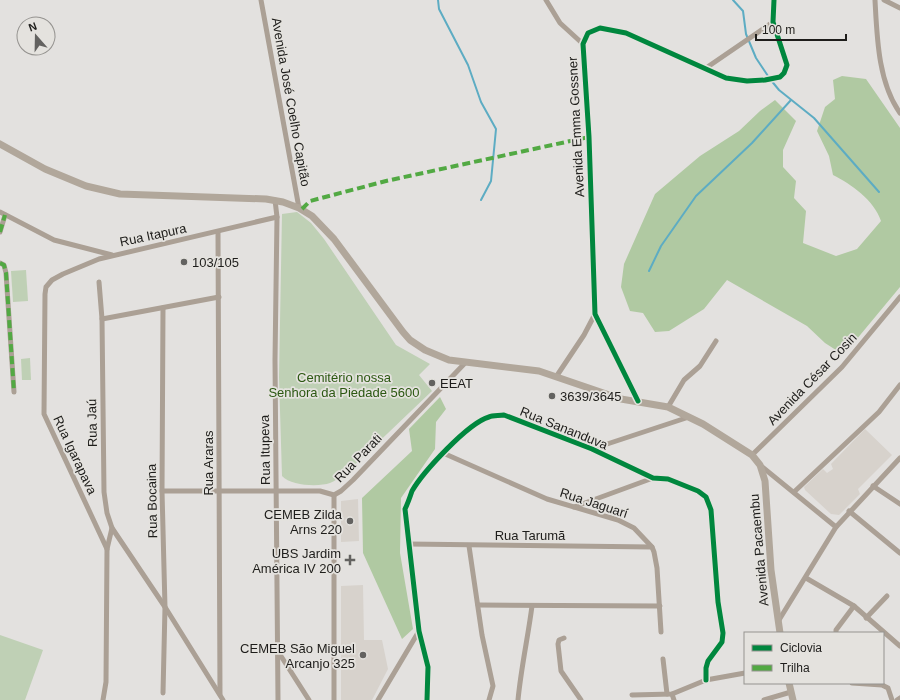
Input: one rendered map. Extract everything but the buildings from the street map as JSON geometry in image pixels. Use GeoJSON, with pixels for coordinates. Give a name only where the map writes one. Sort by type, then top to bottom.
{"type":"FeatureCollection","features":[{"type":"Feature","properties":{"kind":"main road"},"geometry":{"type":"LineString","coordinates":[[0,144],[45,169],[79,184],[120,194],[275,200],[299,208],[312,216],[334,239],[410,340],[425,350],[449,360],[531,370],[556,376],[621,399],[668,407],[709,427],[752,455],[760,465]]}},
{"type":"Feature","properties":{"kind":"main road","name":"Avenida Pacaembu"},"geometry":{"type":"LineString","coordinates":[[760,465],[765,481],[771,570],[780,632]]}},
{"type":"Feature","properties":{"kind":"main road"},"geometry":{"type":"LineString","coordinates":[[789,684],[793,700]]}},
{"type":"Feature","properties":{"kind":"street","name":"Avenida José Coelho Capitão"},"geometry":{"type":"LineString","coordinates":[[262,0],[299,208]]}},
{"type":"Feature","properties":{"kind":"street"},"geometry":{"type":"LineString","coordinates":[[546,0],[560,23],[583,44]]}},
{"type":"Feature","properties":{"kind":"street","name":"Avenida Emma Gossner"},"geometry":{"type":"LineString","coordinates":[[638,401],[595,314],[589,137],[583,44],[588,33],[600,28],[626,33],[726,78],[747,82],[765,80],[780,76],[784,73],[787,66],[773,22],[774,0]]}},
{"type":"Feature","properties":{"kind":"street"},"geometry":{"type":"LineString","coordinates":[[876,0],[876,22],[884,78],[891,100],[900,113]]}},
{"type":"Feature","properties":{"kind":"street"},"geometry":{"type":"LineString","coordinates":[[884,0],[900,8]]}},
{"type":"Feature","properties":{"kind":"street"},"geometry":{"type":"LineString","coordinates":[[706,68],[773,22]]}},
{"type":"Feature","properties":{"kind":"street","name":"Rua Itupeva"},"geometry":{"type":"LineString","coordinates":[[275,200],[277,217],[275,360],[279,653],[278,700]]}},
{"type":"Feature","properties":{"kind":"street"},"geometry":{"type":"LineString","coordinates":[[0,212],[54,240],[113,255]]}},
{"type":"Feature","properties":{"kind":"street"},"geometry":{"type":"LineString","coordinates":[[0,232],[5,215]]}},
{"type":"Feature","properties":{"kind":"street","name":"Rua Itapura"},"geometry":{"type":"LineString","coordinates":[[45,294],[46,287],[52,280],[63,274],[113,255],[218,232],[277,217]]}},
{"type":"Feature","properties":{"kind":"street","name":"Rua Araras"},"geometry":{"type":"LineString","coordinates":[[218,232],[220,694]]}},
{"type":"Feature","properties":{"kind":"street"},"geometry":{"type":"LineString","coordinates":[[0,263],[4,265],[6,273],[14,392]]}},
{"type":"Feature","properties":{"kind":"street","name":"Rua Jaú"},"geometry":{"type":"LineString","coordinates":[[99,282],[102,319],[104,492],[107,513],[112,528],[107,549]]}},
{"type":"Feature","properties":{"kind":"street","name":"Rua Igarapava"},"geometry":{"type":"LineString","coordinates":[[45,294],[44,414],[107,549]]}},
{"type":"Feature","properties":{"kind":"street"},"geometry":{"type":"LineString","coordinates":[[102,319],[219,297]]}},
{"type":"Feature","properties":{"kind":"street","name":"Avenida César Cosin"},"geometry":{"type":"LineString","coordinates":[[752,455],[842,367],[900,297]]}},
{"type":"Feature","properties":{"kind":"street","name":"Rua Bocaina"},"geometry":{"type":"LineString","coordinates":[[163,693],[165,607],[162,491],[164,308]]}},
{"type":"Feature","properties":{"kind":"street","name":"Avenida Emma Gossner"},"geometry":{"type":"LineString","coordinates":[[556,376],[584,335],[595,314]]}},
{"type":"Feature","properties":{"kind":"street"},"geometry":{"type":"LineString","coordinates":[[668,407],[684,380],[700,366],[716,341]]}},
{"type":"Feature","properties":{"kind":"street","name":"Rua Parati"},"geometry":{"type":"LineString","coordinates":[[162,491],[320,491],[334,495],[341,491],[352,480],[466,362]]}},
{"type":"Feature","properties":{"kind":"street"},"geometry":{"type":"LineString","coordinates":[[794,492],[879,412],[900,385]]}},
{"type":"Feature","properties":{"kind":"street","name":"Rua Sananduva"},"geometry":{"type":"LineString","coordinates":[[427,700],[428,667],[419,631],[405,508],[413,490],[443,453],[477,423],[489,417],[504,415],[592,450],[653,478],[668,479],[698,491],[706,498],[711,510],[722,638],[720,646],[708,661],[706,668],[706,680]]}},
{"type":"Feature","properties":{"kind":"street"},"geometry":{"type":"LineString","coordinates":[[592,450],[690,417]]}},
{"type":"Feature","properties":{"kind":"street","name":"Rua Jaguarí"},"geometry":{"type":"LineString","coordinates":[[443,453],[547,499],[618,520],[634,528],[652,547]]}},
{"type":"Feature","properties":{"kind":"street"},"geometry":{"type":"LineString","coordinates":[[779,620],[836,527],[900,458]]}},
{"type":"Feature","properties":{"kind":"street"},"geometry":{"type":"LineString","coordinates":[[760,465],[836,527]]}},
{"type":"Feature","properties":{"kind":"street"},"geometry":{"type":"LineString","coordinates":[[574,507],[653,478]]}},
{"type":"Feature","properties":{"kind":"street"},"geometry":{"type":"LineString","coordinates":[[873,486],[900,504]]}},
{"type":"Feature","properties":{"kind":"street"},"geometry":{"type":"LineString","coordinates":[[334,495],[334,700]]}},
{"type":"Feature","properties":{"kind":"street"},"geometry":{"type":"LineString","coordinates":[[850,511],[900,553]]}},
{"type":"Feature","properties":{"kind":"street"},"geometry":{"type":"LineString","coordinates":[[112,528],[165,607],[223,700]]}},
{"type":"Feature","properties":{"kind":"street","name":"Rua Tarumã"},"geometry":{"type":"LineString","coordinates":[[408,544],[439,543],[469,546],[652,547]]}},
{"type":"Feature","properties":{"kind":"street"},"geometry":{"type":"LineString","coordinates":[[469,546],[493,686],[489,700]]}},
{"type":"Feature","properties":{"kind":"street"},"geometry":{"type":"LineString","coordinates":[[652,547],[657,568],[660,606],[660,632]]}},
{"type":"Feature","properties":{"kind":"street"},"geometry":{"type":"LineString","coordinates":[[103,700],[106,682],[107,549]]}},
{"type":"Feature","properties":{"kind":"street"},"geometry":{"type":"LineString","coordinates":[[806,578],[854,606],[883,632]]}},
{"type":"Feature","properties":{"kind":"street"},"geometry":{"type":"LineString","coordinates":[[866,618],[887,596]]}},
{"type":"Feature","properties":{"kind":"street"},"geometry":{"type":"LineString","coordinates":[[478,605],[660,606]]}},
{"type":"Feature","properties":{"kind":"street"},"geometry":{"type":"LineString","coordinates":[[518,700],[522,663],[528,639],[532,606]]}},
{"type":"Feature","properties":{"kind":"street"},"geometry":{"type":"LineString","coordinates":[[836,632],[854,606]]}},
{"type":"Feature","properties":{"kind":"street"},"geometry":{"type":"LineString","coordinates":[[378,700],[419,631]]}},
{"type":"Feature","properties":{"kind":"street"},"geometry":{"type":"LineString","coordinates":[[884,633],[900,646]]}},
{"type":"Feature","properties":{"kind":"street"},"geometry":{"type":"LineString","coordinates":[[564,638],[559,640],[558,644],[561,671],[581,700]]}},
{"type":"Feature","properties":{"kind":"street"},"geometry":{"type":"LineString","coordinates":[[279,653],[309,700]]}},
{"type":"Feature","properties":{"kind":"street"},"geometry":{"type":"LineString","coordinates":[[663,659],[669,694],[674,700]]}},
{"type":"Feature","properties":{"kind":"street"},"geometry":{"type":"LineString","coordinates":[[632,695],[669,694],[706,680],[744,673]]}},
{"type":"Feature","properties":{"kind":"street"},"geometry":{"type":"LineString","coordinates":[[867,684],[882,685],[888,688],[892,700]]}},
{"type":"Feature","properties":{"kind":"street"},"geometry":{"type":"LineString","coordinates":[[764,700],[791,692]]}},
{"type":"Feature","properties":{"kind":"shaded area"},"geometry":{"type":"Polygon","coordinates":[[[865,429],[892,455],[858,489],[860,494],[839,515],[831,514],[805,490],[804,487],[823,469],[827,473],[833,469],[831,464],[865,429]]]}},
{"type":"Feature","properties":{"kind":"shaded area","name":"CEMEB Zilda Arns 220"},"geometry":{"type":"Polygon","coordinates":[[[358,499],[359,541],[341,542],[341,501],[358,499]]]}},
{"type":"Feature","properties":{"kind":"shaded area","name":"CEMEB São Miguel Arcanjo 325"},"geometry":{"type":"Polygon","coordinates":[[[363,585],[364,640],[382,640],[388,669],[372,700],[341,700],[341,586],[363,585]]]}},
{"type":"Feature","properties":{"kind":"green space"},"geometry":{"type":"Polygon","coordinates":[[[842,76],[866,79],[900,128],[900,287],[856,340],[839,352],[825,343],[807,326],[727,280],[704,309],[669,331],[655,332],[643,313],[630,311],[621,287],[624,264],[655,194],[700,156],[739,131],[760,111],[775,100],[796,121],[783,150],[783,167],[796,181],[794,198],[806,211],[803,243],[836,256],[857,249],[881,221],[873,206],[861,194],[847,183],[833,175],[829,156],[817,131],[825,107],[835,99],[833,80],[842,76]]]}},
{"type":"Feature","properties":{"kind":"green space","name":"Cemitério nossa Senhora da Piedade 5600"},"geometry":{"type":"Polygon","coordinates":[[[297,212],[311,223],[324,239],[396,345],[430,364],[419,375],[432,391],[344,475],[330,483],[319,485],[298,484],[282,476],[279,377],[282,214],[297,212]]]}},
{"type":"Feature","properties":{"kind":"green space"},"geometry":{"type":"Polygon","coordinates":[[[26,270],[28,301],[13,302],[11,271],[26,270]]]}},
{"type":"Feature","properties":{"kind":"green space"},"geometry":{"type":"Polygon","coordinates":[[[30,358],[31,380],[22,380],[21,359],[30,358]]]}},
{"type":"Feature","properties":{"kind":"green space"},"geometry":{"type":"Polygon","coordinates":[[[440,397],[446,409],[436,422],[435,449],[401,498],[400,553],[413,629],[402,639],[363,553],[362,498],[412,451],[409,429],[440,397]]]}},
{"type":"Feature","properties":{"kind":"green space"},"geometry":{"type":"Polygon","coordinates":[[[0,635],[43,650],[25,700],[0,700],[0,635]]]}},
{"type":"Feature","properties":{"kind":"waterway"},"geometry":{"type":"LineString","coordinates":[[438,0],[439,9],[468,65],[481,102],[496,129],[491,181],[481,200]]}},
{"type":"Feature","properties":{"kind":"waterway"},"geometry":{"type":"LineString","coordinates":[[733,0],[743,11],[746,34],[756,58],[770,79],[779,90],[814,118],[879,192]]}},
{"type":"Feature","properties":{"kind":"waterway"},"geometry":{"type":"LineString","coordinates":[[649,271],[661,246],[696,196],[752,143],[791,100]]}},
{"type":"Feature","properties":{"kind":"marked path"},"geometry":{"type":"LineString","coordinates":[[302,209],[310,201],[386,181],[589,137]]}},
{"type":"Feature","properties":{"kind":"marked path"},"geometry":{"type":"LineString","coordinates":[[0,232],[5,215]]}},
{"type":"Feature","properties":{"kind":"marked path"},"geometry":{"type":"LineString","coordinates":[[0,263],[4,265],[6,273],[14,392]]}},
{"type":"Feature","properties":{"kind":"cycle path"},"geometry":{"type":"LineString","coordinates":[[638,401],[595,314],[589,137],[583,44],[588,33],[600,28],[626,33],[726,78],[747,81],[780,77],[784,73],[787,65],[773,22],[774,0]]}},
{"type":"Feature","properties":{"kind":"cycle path"},"geometry":{"type":"LineString","coordinates":[[427,700],[428,667],[419,631],[405,509],[412,491],[426,472],[458,438],[480,421],[491,416],[504,415],[592,449],[653,478],[668,479],[698,491],[706,497],[711,510],[718,602],[723,633],[722,642],[708,661],[706,668],[706,680]]}},
{"type":"Feature","properties":{"kind":"place","name":"103/105"},"geometry":{"type":"Point","coordinates":[184,262]}},
{"type":"Feature","properties":{"kind":"place","name":"EEAT"},"geometry":{"type":"Point","coordinates":[432,383]}},
{"type":"Feature","properties":{"kind":"place","name":"3639/3645"},"geometry":{"type":"Point","coordinates":[552,396]}},
{"type":"Feature","properties":{"kind":"place","name":"CEMEB Zilda Arns 220"},"geometry":{"type":"Point","coordinates":[350,521]}},
{"type":"Feature","properties":{"kind":"place","name":"UBS Jardim América IV 200"},"geometry":{"type":"Point","coordinates":[350,560]}},
{"type":"Feature","properties":{"kind":"place","name":"CEMEB São Miguel Arcanjo 325"},"geometry":{"type":"Point","coordinates":[363,655]}}]}
